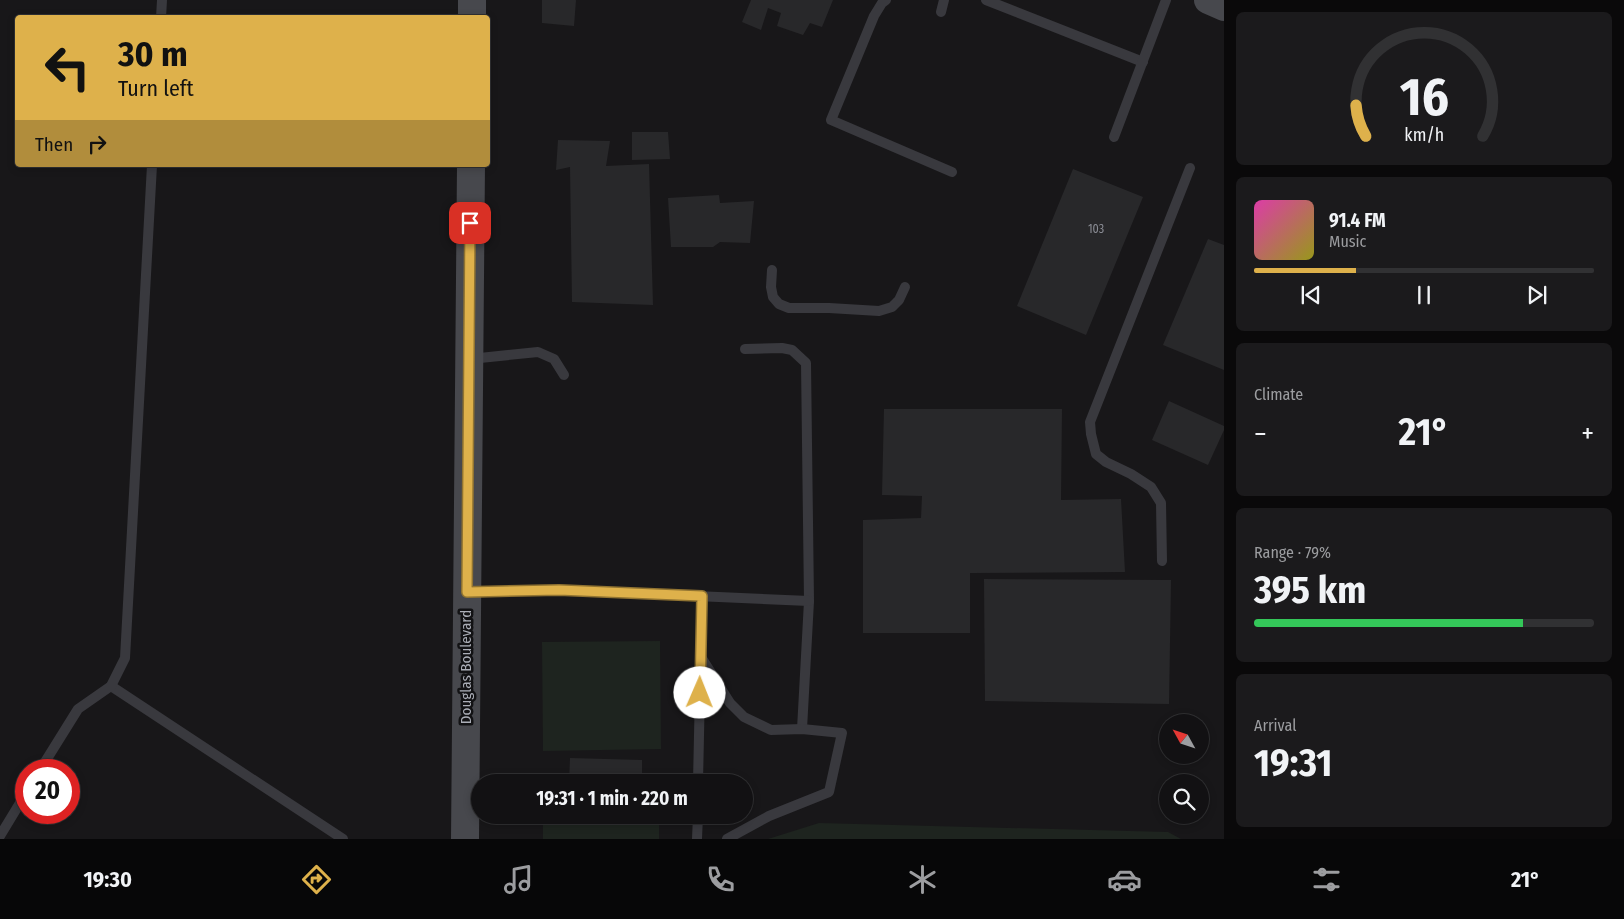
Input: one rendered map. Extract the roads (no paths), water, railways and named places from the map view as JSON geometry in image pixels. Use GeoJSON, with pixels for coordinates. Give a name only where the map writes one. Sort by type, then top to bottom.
{"type":"FeatureCollection","features":[{"type":"Feature","properties":{"kind":"street"},"geometry":{"type":"LineString","coordinates":[[472,0],[472,15]]}},
{"type":"Feature","properties":{"kind":"street"},"geometry":{"type":"LineString","coordinates":[[1208,0],[1224,7]]}},
{"type":"Feature","properties":{"kind":"street","name":"Douglas Boulevard"},"geometry":{"type":"LineString","coordinates":[[465,839],[471,167]]}},
{"type":"Feature","properties":{"kind":"lane"},"geometry":{"type":"LineString","coordinates":[[161,15],[162,0]]}},
{"type":"Feature","properties":{"kind":"lane"},"geometry":{"type":"LineString","coordinates":[[886,0],[874,16],[831,120],[952,172]]}},
{"type":"Feature","properties":{"kind":"lane"},"geometry":{"type":"LineString","coordinates":[[941,12],[944,0]]}},
{"type":"Feature","properties":{"kind":"lane"},"geometry":{"type":"LineString","coordinates":[[986,0],[1143,62]]}},
{"type":"Feature","properties":{"kind":"lane"},"geometry":{"type":"LineString","coordinates":[[1114,137],[1166,0]]}},
{"type":"Feature","properties":{"kind":"lane"},"geometry":{"type":"LineString","coordinates":[[47,759],[78,709],[111,686],[124,658],[152,167]]}},
{"type":"Feature","properties":{"kind":"lane"},"geometry":{"type":"LineString","coordinates":[[1162,561],[1161,503],[1152,487],[1132,474],[1106,462],[1096,454],[1090,422],[1190,168]]}},
{"type":"Feature","properties":{"kind":"lane"},"geometry":{"type":"LineString","coordinates":[[772,270],[771,287],[773,296],[779,304],[789,308],[879,311],[892,307],[899,300],[905,287]]}},
{"type":"Feature","properties":{"kind":"lane"},"geometry":{"type":"LineString","coordinates":[[745,350],[782,348],[792,350],[806,363],[809,601],[802,729]]}},
{"type":"Feature","properties":{"kind":"lane"},"geometry":{"type":"LineString","coordinates":[[469,360],[538,352],[554,359],[564,375]]}},
{"type":"Feature","properties":{"kind":"lane"},"geometry":{"type":"LineString","coordinates":[[467,592],[559,590],[809,601]]}},
{"type":"Feature","properties":{"kind":"lane"},"geometry":{"type":"LineString","coordinates":[[698,774],[702,596]]}},
{"type":"Feature","properties":{"kind":"lane"},"geometry":{"type":"LineString","coordinates":[[701,657],[730,703],[744,717],[771,730],[802,729],[842,733],[828,792],[770,816],[727,839]]}},
{"type":"Feature","properties":{"kind":"lane"},"geometry":{"type":"LineString","coordinates":[[111,686],[343,839]]}},
{"type":"Feature","properties":{"kind":"lane"},"geometry":{"type":"LineString","coordinates":[[0,836],[15,811]]}},
{"type":"Feature","properties":{"kind":"lane"},"geometry":{"type":"LineString","coordinates":[[697,839],[698,824]]}}]}
